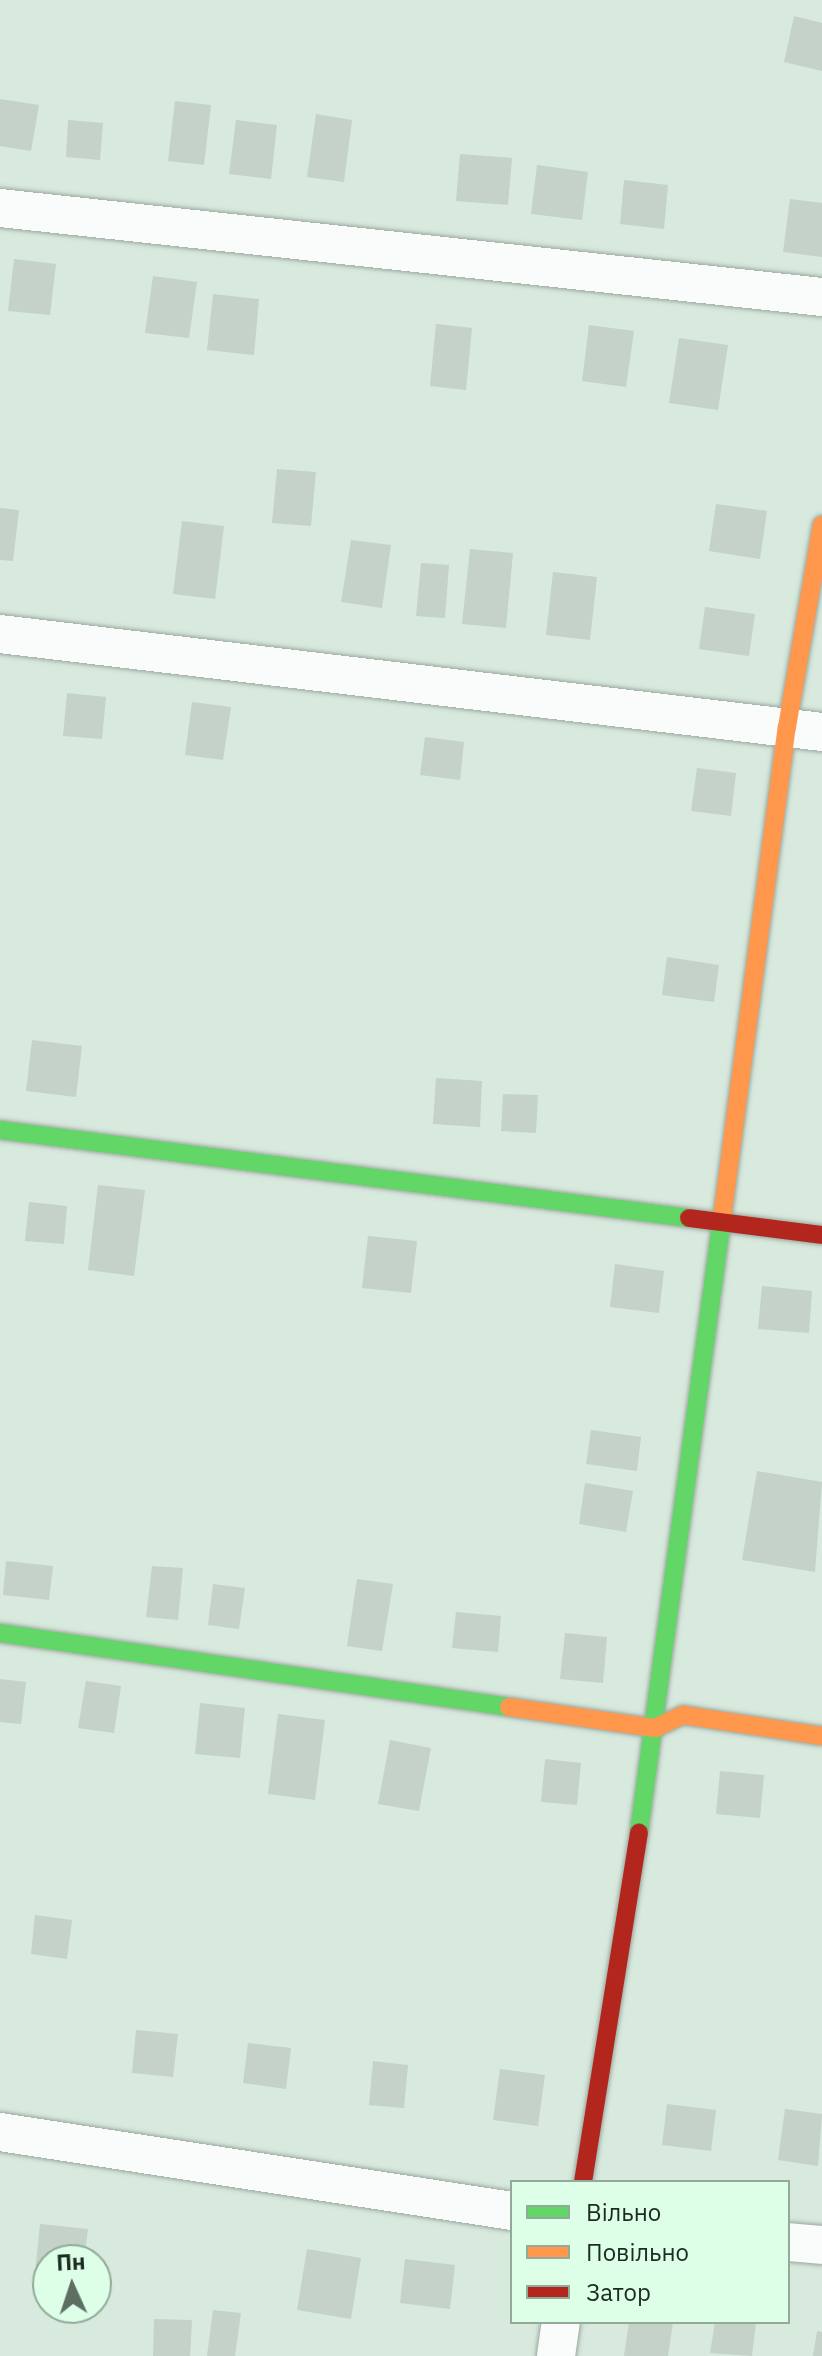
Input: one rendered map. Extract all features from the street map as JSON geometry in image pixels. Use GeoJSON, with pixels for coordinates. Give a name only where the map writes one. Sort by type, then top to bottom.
{"type":"FeatureCollection","features":[{"type":"Feature","properties":{"kind":"street"},"geometry":{"type":"LineString","coordinates":[[0,208],[822,297]]}},
{"type":"Feature","properties":{"kind":"street"},"geometry":{"type":"LineString","coordinates":[[583,2180],[655,1728],[722,1219],[804,729],[822,525]]}},
{"type":"Feature","properties":{"kind":"street"},"geometry":{"type":"LineString","coordinates":[[0,634],[804,729]]}},
{"type":"Feature","properties":{"kind":"street"},"geometry":{"type":"LineString","coordinates":[[0,1130],[722,1219],[822,1235]]}},
{"type":"Feature","properties":{"kind":"street"},"geometry":{"type":"LineString","coordinates":[[0,1633],[655,1728],[683,1715],[822,1736]]}},
{"type":"Feature","properties":{"kind":"street"},"geometry":{"type":"LineString","coordinates":[[0,2132],[510,2211]]}},
{"type":"Feature","properties":{"kind":"street"},"geometry":{"type":"LineString","coordinates":[[790,2242],[822,2245]]}},
{"type":"Feature","properties":{"kind":"street"},"geometry":{"type":"LineString","coordinates":[[556,2356],[561,2324]]}},
{"type":"Feature","properties":{"kind":"building"},"geometry":{"type":"Polygon","coordinates":[[[794,16],[822,23],[822,71],[784,62],[794,16]]]}},
{"type":"Feature","properties":{"kind":"building"},"geometry":{"type":"Polygon","coordinates":[[[0,99],[39,105],[31,151],[0,146],[0,99]]]}},
{"type":"Feature","properties":{"kind":"building"},"geometry":{"type":"Polygon","coordinates":[[[175,101],[211,105],[204,165],[168,161],[175,101]]]}},
{"type":"Feature","properties":{"kind":"building"},"geometry":{"type":"Polygon","coordinates":[[[316,114],[352,120],[344,182],[307,177],[316,114]]]}},
{"type":"Feature","properties":{"kind":"building"},"geometry":{"type":"Polygon","coordinates":[[[68,120],[103,123],[100,160],[66,157],[68,120]]]}},
{"type":"Feature","properties":{"kind":"building"},"geometry":{"type":"Polygon","coordinates":[[[236,120],[277,125],[271,179],[229,174],[236,120]]]}},
{"type":"Feature","properties":{"kind":"building"},"geometry":{"type":"Polygon","coordinates":[[[460,154],[512,158],[508,205],[456,201],[460,154]]]}},
{"type":"Feature","properties":{"kind":"building"},"geometry":{"type":"Polygon","coordinates":[[[537,165],[588,172],[582,220],[531,214],[537,165]]]}},
{"type":"Feature","properties":{"kind":"building"},"geometry":{"type":"Polygon","coordinates":[[[624,180],[668,185],[664,229],[620,224],[624,180]]]}},
{"type":"Feature","properties":{"kind":"building"},"geometry":{"type":"Polygon","coordinates":[[[790,199],[822,203],[822,257],[783,252],[790,199]]]}},
{"type":"Feature","properties":{"kind":"building"},"geometry":{"type":"Polygon","coordinates":[[[14,259],[56,264],[50,315],[8,311],[14,259]]]}},
{"type":"Feature","properties":{"kind":"building"},"geometry":{"type":"Polygon","coordinates":[[[153,276],[197,282],[189,338],[145,333],[153,276]]]}},
{"type":"Feature","properties":{"kind":"building"},"geometry":{"type":"Polygon","coordinates":[[[213,294],[259,299],[254,355],[207,350],[213,294]]]}},
{"type":"Feature","properties":{"kind":"building"},"geometry":{"type":"Polygon","coordinates":[[[436,324],[472,328],[466,390],[430,386],[436,324]]]}},
{"type":"Feature","properties":{"kind":"building"},"geometry":{"type":"Polygon","coordinates":[[[589,325],[634,331],[626,387],[582,381],[589,325]]]}},
{"type":"Feature","properties":{"kind":"building"},"geometry":{"type":"Polygon","coordinates":[[[679,338],[728,345],[718,410],[669,403],[679,338]]]}},
{"type":"Feature","properties":{"kind":"building"},"geometry":{"type":"Polygon","coordinates":[[[277,469],[316,472],[311,526],[272,523],[277,469]]]}},
{"type":"Feature","properties":{"kind":"building"},"geometry":{"type":"Polygon","coordinates":[[[716,504],[767,511],[760,559],[709,551],[716,504]]]}},
{"type":"Feature","properties":{"kind":"building"},"geometry":{"type":"Polygon","coordinates":[[[0,508],[19,510],[13,561],[0,560],[0,508]]]}},
{"type":"Feature","properties":{"kind":"building"},"geometry":{"type":"Polygon","coordinates":[[[182,521],[224,526],[215,599],[173,594],[182,521]]]}},
{"type":"Feature","properties":{"kind":"building"},"geometry":{"type":"Polygon","coordinates":[[[351,540],[391,545],[382,608],[341,602],[351,540]]]}},
{"type":"Feature","properties":{"kind":"building"},"geometry":{"type":"Polygon","coordinates":[[[470,549],[513,553],[506,628],[462,624],[470,549]]]}},
{"type":"Feature","properties":{"kind":"building"},"geometry":{"type":"Polygon","coordinates":[[[421,563],[449,565],[445,618],[416,616],[421,563]]]}},
{"type":"Feature","properties":{"kind":"building"},"geometry":{"type":"Polygon","coordinates":[[[553,572],[597,577],[590,640],[546,635],[553,572]]]}},
{"type":"Feature","properties":{"kind":"building"},"geometry":{"type":"Polygon","coordinates":[[[705,607],[755,614],[749,656],[699,649],[705,607]]]}},
{"type":"Feature","properties":{"kind":"building"},"geometry":{"type":"Polygon","coordinates":[[[67,693],[106,697],[102,739],[63,736],[67,693]]]}},
{"type":"Feature","properties":{"kind":"building"},"geometry":{"type":"Polygon","coordinates":[[[192,702],[231,707],[223,760],[185,755],[192,702]]]}},
{"type":"Feature","properties":{"kind":"building"},"geometry":{"type":"Polygon","coordinates":[[[425,737],[464,742],[460,780],[420,775],[425,737]]]}},
{"type":"Feature","properties":{"kind":"building"},"geometry":{"type":"Polygon","coordinates":[[[697,768],[736,773],[731,816],[691,811],[697,768]]]}},
{"type":"Feature","properties":{"kind":"building"},"geometry":{"type":"Polygon","coordinates":[[[667,957],[719,965],[714,1002],[662,995],[667,957]]]}},
{"type":"Feature","properties":{"kind":"building"},"geometry":{"type":"Polygon","coordinates":[[[32,1040],[82,1046],[76,1097],[26,1091],[32,1040]]]}},
{"type":"Feature","properties":{"kind":"building"},"geometry":{"type":"Polygon","coordinates":[[[436,1078],[482,1081],[480,1127],[433,1124],[436,1078]]]}},
{"type":"Feature","properties":{"kind":"building"},"geometry":{"type":"Polygon","coordinates":[[[503,1094],[538,1095],[536,1133],[501,1131],[503,1094]]]}},
{"type":"Feature","properties":{"kind":"building"},"geometry":{"type":"Polygon","coordinates":[[[98,1185],[145,1190],[134,1276],[88,1270],[98,1185]]]}},
{"type":"Feature","properties":{"kind":"building"},"geometry":{"type":"Polygon","coordinates":[[[29,1202],[67,1206],[64,1244],[25,1241],[29,1202]]]}},
{"type":"Feature","properties":{"kind":"building"},"geometry":{"type":"Polygon","coordinates":[[[368,1236],[417,1241],[411,1293],[362,1288],[368,1236]]]}},
{"type":"Feature","properties":{"kind":"building"},"geometry":{"type":"Polygon","coordinates":[[[615,1264],[664,1271],[659,1313],[610,1307],[615,1264]]]}},
{"type":"Feature","properties":{"kind":"building"},"geometry":{"type":"Polygon","coordinates":[[[762,1286],[812,1291],[809,1333],[758,1329],[762,1286]]]}},
{"type":"Feature","properties":{"kind":"building"},"geometry":{"type":"Polygon","coordinates":[[[591,1430],[641,1437],[637,1471],[586,1464],[591,1430]]]}},
{"type":"Feature","properties":{"kind":"building"},"geometry":{"type":"Polygon","coordinates":[[[757,1471],[822,1482],[815,1572],[742,1560],[757,1471]]]}},
{"type":"Feature","properties":{"kind":"building"},"geometry":{"type":"Polygon","coordinates":[[[585,1483],[633,1491],[626,1532],[579,1524],[585,1483]]]}},
{"type":"Feature","properties":{"kind":"building"},"geometry":{"type":"Polygon","coordinates":[[[6,1561],[53,1566],[49,1600],[3,1595],[6,1561]]]}},
{"type":"Feature","properties":{"kind":"building"},"geometry":{"type":"Polygon","coordinates":[[[152,1566],[183,1568],[178,1620],[146,1617],[152,1566]]]}},
{"type":"Feature","properties":{"kind":"building"},"geometry":{"type":"Polygon","coordinates":[[[357,1579],[393,1584],[382,1651],[347,1646],[357,1579]]]}},
{"type":"Feature","properties":{"kind":"building"},"geometry":{"type":"Polygon","coordinates":[[[213,1584],[245,1588],[239,1629],[208,1625],[213,1584]]]}},
{"type":"Feature","properties":{"kind":"building"},"geometry":{"type":"Polygon","coordinates":[[[456,1612],[501,1616],[498,1652],[452,1648],[456,1612]]]}},
{"type":"Feature","properties":{"kind":"building"},"geometry":{"type":"Polygon","coordinates":[[[565,1633],[607,1637],[603,1683],[560,1679],[565,1633]]]}},
{"type":"Feature","properties":{"kind":"building"},"geometry":{"type":"Polygon","coordinates":[[[0,1679],[26,1682],[21,1724],[0,1722],[0,1679]]]}},
{"type":"Feature","properties":{"kind":"building"},"geometry":{"type":"Polygon","coordinates":[[[86,1681],[121,1686],[114,1733],[78,1728],[86,1681]]]}},
{"type":"Feature","properties":{"kind":"building"},"geometry":{"type":"Polygon","coordinates":[[[200,1703],[245,1708],[240,1758],[195,1754],[200,1703]]]}},
{"type":"Feature","properties":{"kind":"building"},"geometry":{"type":"Polygon","coordinates":[[[278,1714],[325,1720],[315,1800],[268,1794],[278,1714]]]}},
{"type":"Feature","properties":{"kind":"building"},"geometry":{"type":"Polygon","coordinates":[[[390,1740],[431,1748],[419,1811],[378,1804],[390,1740]]]}},
{"type":"Feature","properties":{"kind":"building"},"geometry":{"type":"Polygon","coordinates":[[[545,1759],[581,1763],[577,1805],[541,1802],[545,1759]]]}},
{"type":"Feature","properties":{"kind":"building"},"geometry":{"type":"Polygon","coordinates":[[[720,1771],[764,1775],[760,1818],[716,1814],[720,1771]]]}},
{"type":"Feature","properties":{"kind":"building"},"geometry":{"type":"Polygon","coordinates":[[[35,1915],[72,1920],[67,1959],[31,1954],[35,1915]]]}},
{"type":"Feature","properties":{"kind":"building"},"geometry":{"type":"Polygon","coordinates":[[[136,2030],[178,2034],[173,2077],[132,2073],[136,2030]]]}},
{"type":"Feature","properties":{"kind":"building"},"geometry":{"type":"Polygon","coordinates":[[[248,2043],[291,2048],[286,2089],[243,2083],[248,2043]]]}},
{"type":"Feature","properties":{"kind":"building"},"geometry":{"type":"Polygon","coordinates":[[[373,2061],[408,2065],[404,2108],[369,2105],[373,2061]]]}},
{"type":"Feature","properties":{"kind":"building"},"geometry":{"type":"Polygon","coordinates":[[[500,2069],[545,2075],[538,2126],[493,2120],[500,2069]]]}},
{"type":"Feature","properties":{"kind":"building"},"geometry":{"type":"Polygon","coordinates":[[[667,2104],[716,2110],[711,2151],[662,2145],[667,2104]]]}},
{"type":"Feature","properties":{"kind":"building"},"geometry":{"type":"Polygon","coordinates":[[[785,2109],[822,2114],[818,2166],[778,2160],[785,2109]]]}},
{"type":"Feature","properties":{"kind":"building"},"geometry":{"type":"Polygon","coordinates":[[[40,2224],[88,2229],[86,2244],[38,2244],[40,2224]]]}},
{"type":"Feature","properties":{"kind":"building"},"geometry":{"type":"Polygon","coordinates":[[[307,2249],[361,2258],[351,2319],[297,2310],[307,2249]]]}},
{"type":"Feature","properties":{"kind":"building"},"geometry":{"type":"Polygon","coordinates":[[[405,2259],[455,2265],[450,2309],[400,2303],[405,2259]]]}},
{"type":"Feature","properties":{"kind":"building"},"geometry":{"type":"Polygon","coordinates":[[[213,2310],[241,2313],[235,2356],[207,2356],[213,2310]]]}},
{"type":"Feature","properties":{"kind":"building"},"geometry":{"type":"Polygon","coordinates":[[[154,2319],[192,2320],[190,2356],[153,2356],[154,2319]]]}},
{"type":"Feature","properties":{"kind":"building"},"geometry":{"type":"Polygon","coordinates":[[[629,2324],[673,2324],[668,2356],[624,2356],[629,2324]]]}},
{"type":"Feature","properties":{"kind":"building"},"geometry":{"type":"Polygon","coordinates":[[[715,2324],[756,2324],[752,2356],[710,2353],[715,2324]]]}},
{"type":"Feature","properties":{"kind":"building"},"geometry":{"type":"Polygon","coordinates":[[[817,2331],[822,2332],[822,2356],[813,2356],[817,2331]]]}},
{"type":"Feature","properties":{"kind":"traffic: fast"},"geometry":{"type":"LineString","coordinates":[[0,1130],[689,1218]]}},
{"type":"Feature","properties":{"kind":"traffic: fast"},"geometry":{"type":"LineString","coordinates":[[639,1832],[723,1211]]}},
{"type":"Feature","properties":{"kind":"traffic: fast"},"geometry":{"type":"LineString","coordinates":[[0,1633],[509,1707]]}},
{"type":"Feature","properties":{"kind":"traffic: slow"},"geometry":{"type":"LineString","coordinates":[[723,1211],[787,727],[822,525]]}},
{"type":"Feature","properties":{"kind":"traffic: slow"},"geometry":{"type":"LineString","coordinates":[[509,1707],[655,1728],[683,1715],[822,1736]]}},
{"type":"Feature","properties":{"kind":"traffic: jam"},"geometry":{"type":"LineString","coordinates":[[689,1218],[822,1235]]}},
{"type":"Feature","properties":{"kind":"traffic: jam"},"geometry":{"type":"LineString","coordinates":[[583,2180],[639,1832]]}}]}
